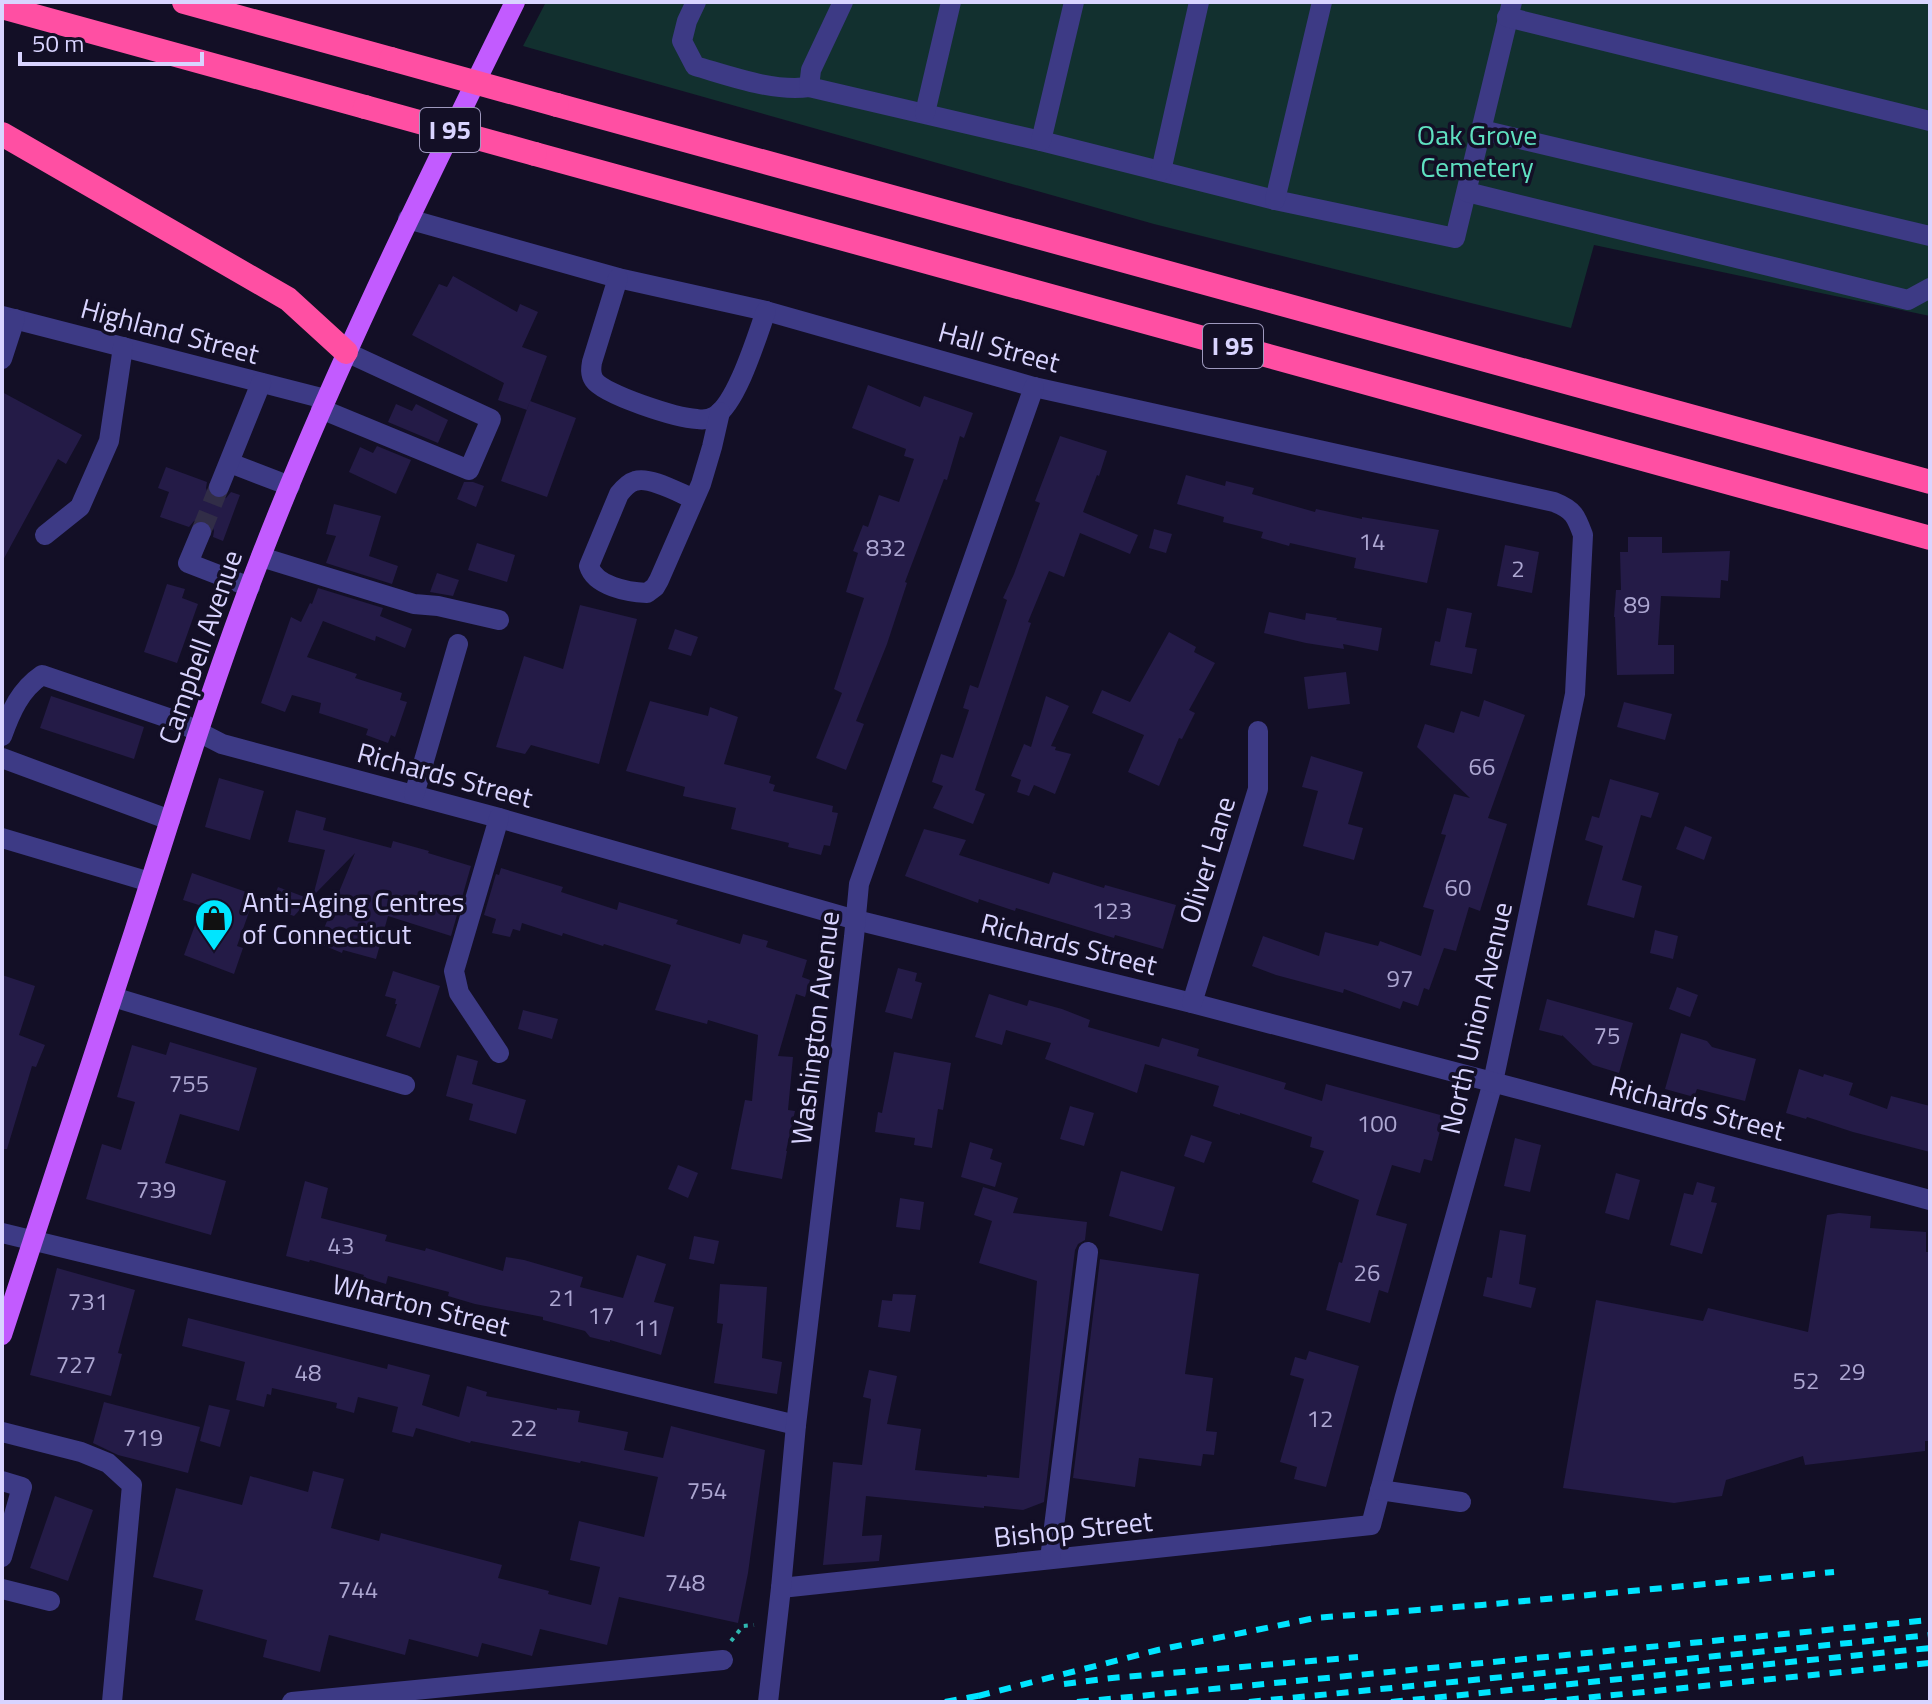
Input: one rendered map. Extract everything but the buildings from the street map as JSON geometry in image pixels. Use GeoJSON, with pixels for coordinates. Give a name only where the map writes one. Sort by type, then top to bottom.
{"type":"FeatureCollection","features":[{"type":"Feature","properties":{"kind":"highway","name":"I 95"},"geometry":{"type":"LineString","coordinates":[[184,2],[1930,482]]}},
{"type":"Feature","properties":{"kind":"highway","name":"I 95"},"geometry":{"type":"LineString","coordinates":[[2,7],[1930,538]]}},
{"type":"Feature","properties":{"kind":"highway"},"geometry":{"type":"LineString","coordinates":[[2,134],[288,299],[346,352]]}},
{"type":"Feature","properties":{"kind":"main road","name":"Campbell Avenue"},"geometry":{"type":"LineString","coordinates":[[2,1335],[170,820],[261,557],[346,352],[515,2]]}},
{"type":"Feature","properties":{"kind":"street"},"geometry":{"type":"LineString","coordinates":[[696,2],[682,41],[695,66],[753,82],[809,87],[925,113],[1275,200],[1455,238],[1510,10],[1930,121]]}},
{"type":"Feature","properties":{"kind":"street"},"geometry":{"type":"LineString","coordinates":[[809,87],[811,70],[843,2]]}},
{"type":"Feature","properties":{"kind":"street"},"geometry":{"type":"LineString","coordinates":[[925,113],[951,2]]}},
{"type":"Feature","properties":{"kind":"street"},"geometry":{"type":"LineString","coordinates":[[1041,141],[1074,2]]}},
{"type":"Feature","properties":{"kind":"street"},"geometry":{"type":"LineString","coordinates":[[1161,171],[1199,2]]}},
{"type":"Feature","properties":{"kind":"street"},"geometry":{"type":"LineString","coordinates":[[1275,200],[1322,2]]}},
{"type":"Feature","properties":{"kind":"street"},"geometry":{"type":"LineString","coordinates":[[1482,130],[1930,236]]}},
{"type":"Feature","properties":{"kind":"street"},"geometry":{"type":"LineString","coordinates":[[1467,192],[1908,300],[1930,288]]}},
{"type":"Feature","properties":{"kind":"street","name":"Hall Street"},"geometry":{"type":"LineString","coordinates":[[408,219],[618,278],[766,311],[1034,387],[1554,502],[1576,516]]}},
{"type":"Feature","properties":{"kind":"street"},"geometry":{"type":"LineString","coordinates":[[618,278],[592,362],[591,373],[595,381],[602,388],[627,400],[694,419],[714,417],[720,412],[738,384],[766,311]]}},
{"type":"Feature","properties":{"kind":"street"},"geometry":{"type":"LineString","coordinates":[[2,359],[8,318]]}},
{"type":"Feature","properties":{"kind":"street","name":"Highland Street"},"geometry":{"type":"LineString","coordinates":[[8,318],[261,383],[323,404],[469,470],[491,419],[346,352]]}},
{"type":"Feature","properties":{"kind":"street"},"geometry":{"type":"LineString","coordinates":[[45,535],[80,507],[109,441],[123,347]]}},
{"type":"Feature","properties":{"kind":"street"},"geometry":{"type":"LineString","coordinates":[[219,487],[261,383]]}},
{"type":"Feature","properties":{"kind":"street","name":"Washington Avenue"},"geometry":{"type":"LineString","coordinates":[[768,1702],[796,1425],[859,884],[1034,387]]}},
{"type":"Feature","properties":{"kind":"street"},"geometry":{"type":"LineString","coordinates":[[694,499],[646,480],[626,486],[619,494],[589,566],[592,573],[598,580],[626,590],[647,593],[655,587],[701,484],[720,412]]}},
{"type":"Feature","properties":{"kind":"street"},"geometry":{"type":"LineString","coordinates":[[230,463],[290,486]]}},
{"type":"Feature","properties":{"kind":"street","name":"North Union Avenue"},"geometry":{"type":"LineString","coordinates":[[1371,1525],[1493,1082],[1575,694],[1583,535],[1576,516]]}},
{"type":"Feature","properties":{"kind":"street"},"geometry":{"type":"LineString","coordinates":[[201,532],[188,563],[250,587]]}},
{"type":"Feature","properties":{"kind":"street"},"geometry":{"type":"LineString","coordinates":[[261,557],[414,604],[438,606],[499,620]]}},
{"type":"Feature","properties":{"kind":"street"},"geometry":{"type":"LineString","coordinates":[[414,795],[458,644]]}},
{"type":"Feature","properties":{"kind":"street","name":"Richards Street"},"geometry":{"type":"LineString","coordinates":[[2,736],[12,710],[28,684],[42,675],[177,721],[222,744],[499,818],[856,920],[1192,1003],[1930,1200]]}},
{"type":"Feature","properties":{"kind":"street","name":"Oliver Lane"},"geometry":{"type":"LineString","coordinates":[[1192,1003],[1258,789],[1258,731]]}},
{"type":"Feature","properties":{"kind":"street"},"geometry":{"type":"LineString","coordinates":[[2,758],[170,820]]}},
{"type":"Feature","properties":{"kind":"street"},"geometry":{"type":"LineString","coordinates":[[499,818],[454,971],[459,993],[499,1053]]}},
{"type":"Feature","properties":{"kind":"street"},"geometry":{"type":"LineString","coordinates":[[2,838],[150,882]]}},
{"type":"Feature","properties":{"kind":"street"},"geometry":{"type":"LineString","coordinates":[[113,997],[405,1085]]}},
{"type":"Feature","properties":{"kind":"street","name":"Wharton Street"},"geometry":{"type":"LineString","coordinates":[[2,1233],[796,1425]]}},
{"type":"Feature","properties":{"kind":"street"},"geometry":{"type":"LineString","coordinates":[[1050,1559],[1088,1252]]}},
{"type":"Feature","properties":{"kind":"street"},"geometry":{"type":"LineString","coordinates":[[2,1432],[81,1452],[108,1463],[132,1485],[112,1702]]}},
{"type":"Feature","properties":{"kind":"street"},"geometry":{"type":"LineString","coordinates":[[2,1481],[22,1487],[2,1557]]}},
{"type":"Feature","properties":{"kind":"street"},"geometry":{"type":"LineString","coordinates":[[1380,1490],[1461,1502]]}},
{"type":"Feature","properties":{"kind":"street","name":"Bishop Street"},"geometry":{"type":"LineString","coordinates":[[781,1588],[1371,1525]]}},
{"type":"Feature","properties":{"kind":"street"},"geometry":{"type":"LineString","coordinates":[[2,1589],[50,1601]]}},
{"type":"Feature","properties":{"kind":"street"},"geometry":{"type":"LineString","coordinates":[[292,1702],[723,1660]]}},
{"type":"Feature","properties":{"kind":"path"},"geometry":{"type":"LineString","coordinates":[[723,1660],[732,1639],[743,1626],[777,1627]]}},
{"type":"Feature","properties":{"kind":"green space","name":"Oak Grove Cemetery"},"geometry":{"type":"Polygon","coordinates":[[[546,2],[1930,2],[1930,316],[1594,245],[1571,328],[1154,224],[523,46],[546,2]]]}},
{"type":"Feature","properties":{"kind":"tunnel"},"geometry":{"type":"LineString","coordinates":[[201,532],[219,487]]}},
{"type":"Feature","properties":{"kind":"railway"},"geometry":{"type":"LineString","coordinates":[[978,1696],[1158,1650],[1315,1618],[1834,1572]]}},
{"type":"Feature","properties":{"kind":"railway"},"geometry":{"type":"LineString","coordinates":[[1077,1702],[1930,1620]]}},
{"type":"Feature","properties":{"kind":"railway"},"geometry":{"type":"LineString","coordinates":[[1249,1702],[1930,1635]]}},
{"type":"Feature","properties":{"kind":"railway"},"geometry":{"type":"LineString","coordinates":[[1391,1702],[1930,1648]]}},
{"type":"Feature","properties":{"kind":"railway"},"geometry":{"type":"LineString","coordinates":[[1064,1684],[1358,1657]]}},
{"type":"Feature","properties":{"kind":"railway"},"geometry":{"type":"LineString","coordinates":[[1545,1702],[1930,1663]]}},
{"type":"Feature","properties":{"kind":"railway"},"geometry":{"type":"LineString","coordinates":[[945,1702],[988,1694]]}},
{"type":"Feature","properties":{"kind":"place","name":"Anti-Aging Centres of Connecticut"},"geometry":{"type":"Point","coordinates":[214,952]}}]}
